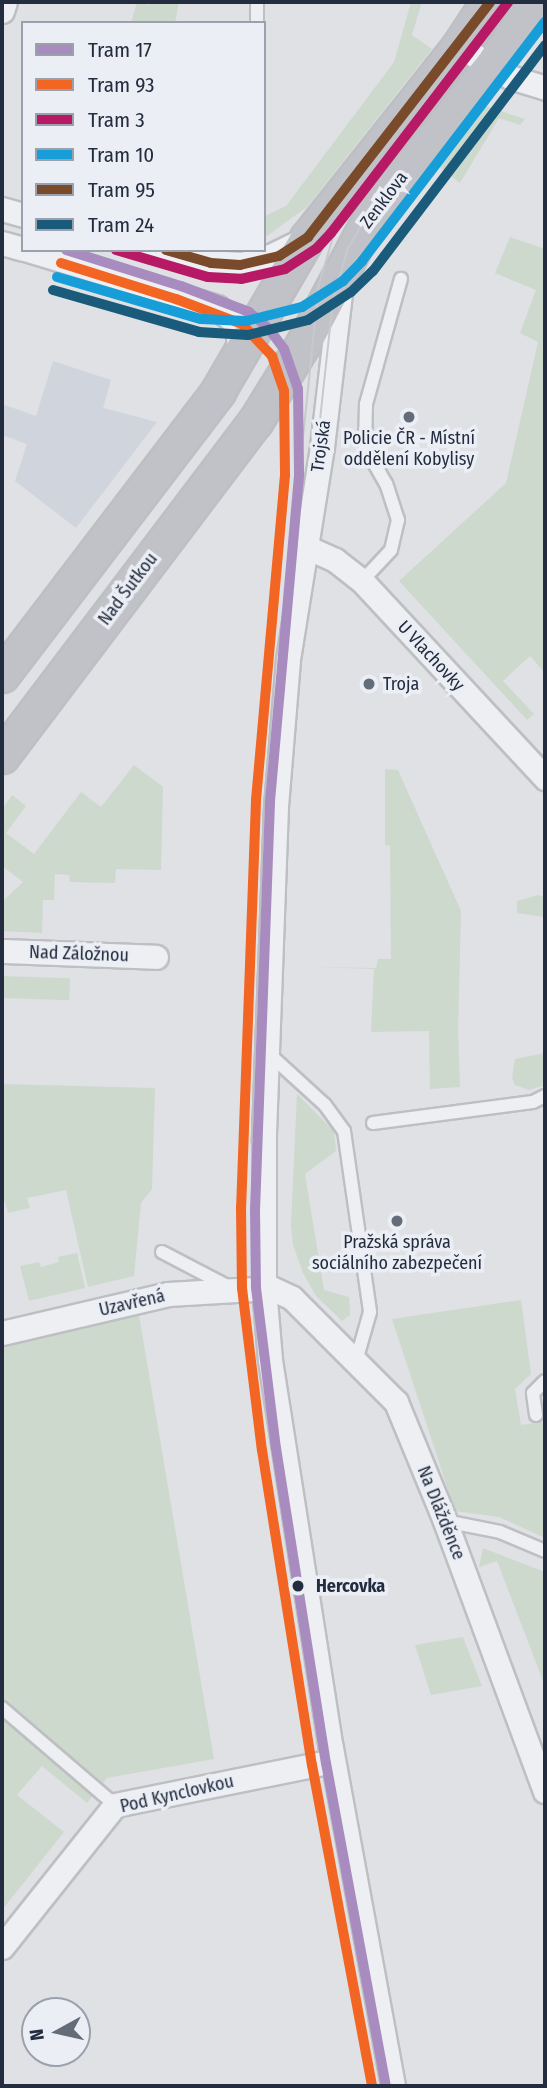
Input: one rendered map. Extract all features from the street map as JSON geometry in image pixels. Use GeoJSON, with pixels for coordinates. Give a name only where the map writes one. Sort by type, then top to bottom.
{"type":"FeatureCollection","features":[{"type":"Feature","properties":{"kind":"main road","name":"Zenklova"},"geometry":{"type":"LineString","coordinates":[[2,675],[218,391],[307,238],[459,46],[488,2]]}},
{"type":"Feature","properties":{"kind":"main road","name":"Zenklova"},"geometry":{"type":"LineString","coordinates":[[255,422],[303,344],[343,264],[372,214],[492,65],[535,2]]}},
{"type":"Feature","properties":{"kind":"main road","name":"Nad Šutkou"},"geometry":{"type":"LineString","coordinates":[[2,756],[255,422]]}},
{"type":"Feature","properties":{"kind":"street"},"geometry":{"type":"LineString","coordinates":[[2,11],[5,2]]}},
{"type":"Feature","properties":{"kind":"street"},"geometry":{"type":"LineString","coordinates":[[459,46],[510,77],[545,88]]}},
{"type":"Feature","properties":{"kind":"street"},"geometry":{"type":"LineString","coordinates":[[2,209],[21,214]]}},
{"type":"Feature","properties":{"kind":"street"},"geometry":{"type":"LineString","coordinates":[[156,252],[188,261],[270,256],[307,238]]}},
{"type":"Feature","properties":{"kind":"street"},"geometry":{"type":"LineString","coordinates":[[2,243],[21,249]]}},
{"type":"Feature","properties":{"kind":"street"},"geometry":{"type":"LineString","coordinates":[[32,252],[217,307],[232,320],[238,331],[239,356]]}},
{"type":"Feature","properties":{"kind":"street","name":"Trojská"},"geometry":{"type":"LineString","coordinates":[[343,264],[322,447],[288,660],[276,806],[263,1181],[264,1287],[270,1360],[333,1761],[393,2086]]}},
{"type":"Feature","properties":{"kind":"street","name":"U Vlachovky"},"geometry":{"type":"LineString","coordinates":[[306,547],[335,560],[362,581],[545,778]]}},
{"type":"Feature","properties":{"kind":"street","name":"Nad Záložnou"},"geometry":{"type":"LineString","coordinates":[[2,951],[156,957]]}},
{"type":"Feature","properties":{"kind":"street","name":"Uzavřená"},"geometry":{"type":"LineString","coordinates":[[2,1333],[168,1294],[264,1287]]}},
{"type":"Feature","properties":{"kind":"street","name":"Na Dlážděnce"},"geometry":{"type":"LineString","coordinates":[[264,1287],[292,1297],[396,1402],[445,1521],[545,1791]]}},
{"type":"Feature","properties":{"kind":"street","name":"Pod Kynclovkou"},"geometry":{"type":"LineString","coordinates":[[2,1947],[115,1805],[333,1761]]}},
{"type":"Feature","properties":{"kind":"lane"},"geometry":{"type":"LineString","coordinates":[[257,2],[257,21]]}},
{"type":"Feature","properties":{"kind":"lane"},"geometry":{"type":"LineString","coordinates":[[362,581],[391,550],[398,520],[386,484],[365,447],[366,404],[401,279]]}},
{"type":"Feature","properties":{"kind":"lane"},"geometry":{"type":"LineString","coordinates":[[268,1053],[325,1105],[344,1131],[369,1312],[356,1361]]}},
{"type":"Feature","properties":{"kind":"lane"},"geometry":{"type":"LineString","coordinates":[[373,1123],[533,1102],[545,1096]]}},
{"type":"Feature","properties":{"kind":"lane"},"geometry":{"type":"LineString","coordinates":[[162,1252],[231,1289]]}},
{"type":"Feature","properties":{"kind":"lane"},"geometry":{"type":"LineString","coordinates":[[536,1415],[533,1393],[545,1381]]}},
{"type":"Feature","properties":{"kind":"lane"},"geometry":{"type":"LineString","coordinates":[[445,1521],[500,1532],[545,1551]]}},
{"type":"Feature","properties":{"kind":"lane"},"geometry":{"type":"LineString","coordinates":[[2,1708],[115,1805]]}},
{"type":"Feature","properties":{"kind":"shaded area"},"geometry":{"type":"Polygon","coordinates":[[[137,2],[150,5],[151,2],[179,2],[175,21],[132,21],[137,2]]]}},
{"type":"Feature","properties":{"kind":"shaded area"},"geometry":{"type":"Polygon","coordinates":[[[411,2],[422,2],[412,35],[432,49],[307,207],[266,237],[266,216],[286,206],[394,62],[411,2]]]}},
{"type":"Feature","properties":{"kind":"shaded area"},"geometry":{"type":"Polygon","coordinates":[[[479,104],[525,119],[520,125],[499,118],[460,183],[438,166],[479,104]]]}},
{"type":"Feature","properties":{"kind":"shaded area"},"geometry":{"type":"Polygon","coordinates":[[[510,237],[545,249],[545,673],[530,656],[503,681],[534,714],[527,720],[399,581],[506,483],[538,342],[520,333],[536,290],[495,273],[510,237]]]}},
{"type":"Feature","properties":{"kind":"shaded area"},"geometry":{"type":"Polygon","coordinates":[[[53,361],[111,380],[103,408],[157,422],[76,528],[15,481],[27,444],[2,435],[2,404],[36,416],[53,361]]]}},
{"type":"Feature","properties":{"kind":"shaded area"},"geometry":{"type":"Polygon","coordinates":[[[134,765],[163,787],[161,870],[116,869],[115,883],[70,882],[69,875],[55,874],[54,900],[43,900],[42,933],[2,931],[2,902],[23,882],[2,866],[2,809],[12,795],[26,806],[6,833],[34,854],[81,792],[101,807],[134,765]]]}},
{"type":"Feature","properties":{"kind":"shaded area"},"geometry":{"type":"Polygon","coordinates":[[[385,769],[398,770],[461,911],[458,1031],[460,1087],[430,1089],[429,1031],[371,1032],[374,969],[314,967],[376,968],[378,959],[391,959],[390,846],[385,845],[385,769]]]}},
{"type":"Feature","properties":{"kind":"shaded area"},"geometry":{"type":"Polygon","coordinates":[[[538,895],[545,897],[545,917],[517,913],[517,901],[538,895]]]}},
{"type":"Feature","properties":{"kind":"shaded area"},"geometry":{"type":"Polygon","coordinates":[[[2,976],[70,978],[69,1000],[2,998],[2,976]]]}},
{"type":"Feature","properties":{"kind":"shaded area"},"geometry":{"type":"Polygon","coordinates":[[[545,1053],[545,1085],[529,1090],[515,1085],[512,1078],[515,1059],[545,1053]]]}},
{"type":"Feature","properties":{"kind":"shaded area"},"geometry":{"type":"Polygon","coordinates":[[[2,1084],[155,1088],[152,1189],[141,1203],[134,1276],[88,1287],[66,1190],[27,1198],[30,1208],[8,1213],[5,1201],[2,1202],[2,1084]]]}},
{"type":"Feature","properties":{"kind":"shaded area"},"geometry":{"type":"Polygon","coordinates":[[[297,1094],[334,1131],[336,1151],[305,1174],[324,1290],[349,1297],[350,1315],[342,1321],[316,1296],[303,1273],[293,1245],[291,1225],[297,1094]]]}},
{"type":"Feature","properties":{"kind":"shaded area"},"geometry":{"type":"Polygon","coordinates":[[[77,1253],[85,1288],[29,1301],[20,1266],[39,1262],[41,1267],[59,1262],[58,1257],[77,1253]]]}},
{"type":"Feature","properties":{"kind":"shaded area"},"geometry":{"type":"Polygon","coordinates":[[[521,1300],[531,1374],[515,1389],[521,1425],[542,1422],[545,1409],[545,1538],[499,1517],[455,1511],[392,1319],[521,1300]]]}},
{"type":"Feature","properties":{"kind":"shaded area"},"geometry":{"type":"Polygon","coordinates":[[[139,1315],[214,1759],[107,1778],[87,1803],[42,1766],[17,1795],[64,1832],[2,1910],[2,1345],[139,1315]]]}},
{"type":"Feature","properties":{"kind":"shaded area"},"geometry":{"type":"Polygon","coordinates":[[[483,1548],[545,1572],[545,1686],[497,1561],[479,1567],[483,1548]]]}},
{"type":"Feature","properties":{"kind":"shaded area"},"geometry":{"type":"Polygon","coordinates":[[[463,1637],[482,1686],[431,1695],[415,1645],[463,1637]]]}},
{"type":"Feature","properties":{"kind":"tram line","name":"95"},"geometry":{"type":"LineString","coordinates":[[173,252],[211,263],[240,265],[279,256],[308,237],[490,2]]}},
{"type":"Feature","properties":{"kind":"tram line","name":"3"},"geometry":{"type":"LineString","coordinates":[[123,252],[208,277],[241,279],[285,269],[317,248],[331,233],[508,2]]}},
{"type":"Feature","properties":{"kind":"tram line","name":"10"},"geometry":{"type":"LineString","coordinates":[[57,277],[201,319],[246,321],[302,307],[343,281],[362,261],[545,22]]}},
{"type":"Feature","properties":{"kind":"tram line","name":"24"},"geometry":{"type":"LineString","coordinates":[[53,290],[199,332],[248,335],[308,320],[351,292],[373,271],[545,45]]}},
{"type":"Feature","properties":{"kind":"tram line"},"geometry":{"type":"LineString","coordinates":[[318,438],[333,300],[348,248],[380,194]]}},
{"type":"Feature","properties":{"kind":"tram line"},"geometry":{"type":"LineString","coordinates":[[299,476],[319,284],[334,234],[348,210]]}},
{"type":"Feature","properties":{"kind":"tram line","name":"17"},"geometry":{"type":"LineString","coordinates":[[72,252],[181,286],[249,312],[269,329],[284,349],[298,389],[299,476],[270,802],[255,1208],[256,1288],[276,1448],[326,1763],[386,2086]]}},
{"type":"Feature","properties":{"kind":"tram line","name":"93"},"geometry":{"type":"LineString","coordinates":[[61,263],[176,299],[242,324],[272,356],[284,391],[285,475],[256,801],[241,1207],[242,1288],[262,1450],[312,1765],[372,2086]]}},
{"type":"Feature","properties":{"kind":"place","name":"Policie ČR - Místní oddělení Kobylisy"},"geometry":{"type":"Point","coordinates":[409,417]}},
{"type":"Feature","properties":{"kind":"place","name":"Troja"},"geometry":{"type":"Point","coordinates":[369,684]}},
{"type":"Feature","properties":{"kind":"place","name":"Pražská správa sociálního zabezpečení"},"geometry":{"type":"Point","coordinates":[397,1221]}},
{"type":"Feature","properties":{"kind":"place","name":"Hercovka"},"geometry":{"type":"Point","coordinates":[298,1586]}}]}
